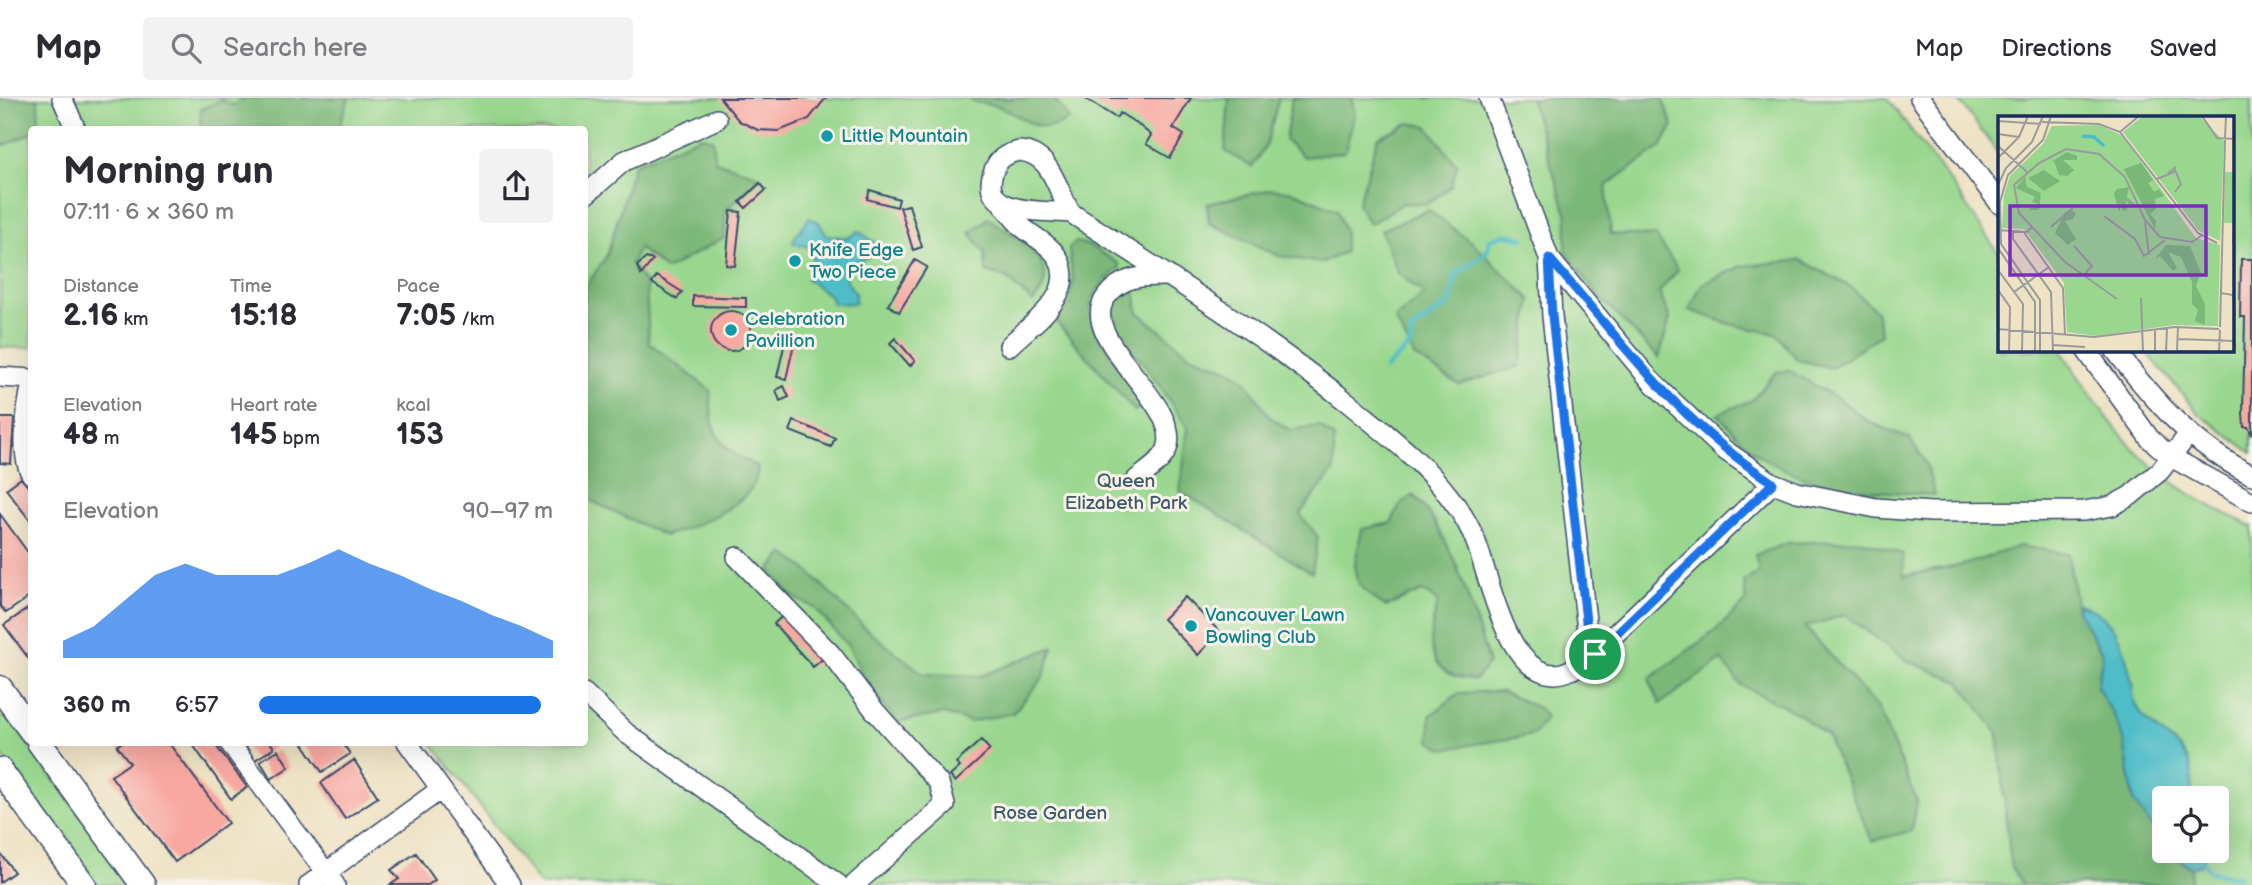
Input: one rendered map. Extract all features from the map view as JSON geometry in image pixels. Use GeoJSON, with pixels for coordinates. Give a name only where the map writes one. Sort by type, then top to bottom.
{"type":"FeatureCollection","features":[{"type":"Feature","properties":{"kind":"main road"},"geometry":{"type":"LineString","coordinates":[[0,688],[28,726]]}},
{"type":"Feature","properties":{"kind":"main road"},"geometry":{"type":"LineString","coordinates":[[42,746],[143,885]]}},
{"type":"Feature","properties":{"kind":"main road"},"geometry":{"type":"LineString","coordinates":[[0,770],[84,885]]}},
{"type":"Feature","properties":{"kind":"street"},"geometry":{"type":"LineString","coordinates":[[62,98],[74,126]]}},
{"type":"Feature","properties":{"kind":"street"},"geometry":{"type":"LineString","coordinates":[[1489,98],[1549,258],[1552,316],[1587,630],[1595,654]]}},
{"type":"Feature","properties":{"kind":"street"},"geometry":{"type":"LineString","coordinates":[[1920,98],[1998,201]]}},
{"type":"Feature","properties":{"kind":"street"},"geometry":{"type":"LineString","coordinates":[[588,192],[624,161],[717,120]]}},
{"type":"Feature","properties":{"kind":"street"},"geometry":{"type":"LineString","coordinates":[[1009,346],[1055,301],[1061,291],[1063,274],[1058,257],[1020,225],[1002,204],[992,187],[995,167],[1009,153],[1029,151],[1046,162],[1071,213]]}},
{"type":"Feature","properties":{"kind":"street"},"geometry":{"type":"LineString","coordinates":[[1002,204],[1021,211],[1071,213],[1235,317],[1304,367],[1434,478],[1465,519],[1476,542],[1507,634],[1521,658],[1539,670],[1554,674],[1570,671],[1595,654],[1773,483]]}},
{"type":"Feature","properties":{"kind":"street"},"geometry":{"type":"LineString","coordinates":[[1549,258],[1651,381],[1723,449],[1773,483],[1797,492],[1876,508],[1931,512],[2084,511],[2112,506],[2130,496],[2160,471],[2188,435]]}},
{"type":"Feature","properties":{"kind":"street"},"geometry":{"type":"LineString","coordinates":[[1137,479],[1159,460],[1167,448],[1168,434],[1162,417],[1105,334],[1100,316],[1102,302],[1122,282],[1137,276],[1169,276]]}},
{"type":"Feature","properties":{"kind":"street"},"geometry":{"type":"LineString","coordinates":[[2087,352],[2150,439],[2171,457],[2252,502]]}},
{"type":"Feature","properties":{"kind":"street"},"geometry":{"type":"LineString","coordinates":[[2117,352],[2153,399],[2188,435],[2252,475]]}},
{"type":"Feature","properties":{"kind":"street"},"geometry":{"type":"LineString","coordinates":[[0,377],[28,380]]}},
{"type":"Feature","properties":{"kind":"street"},"geometry":{"type":"LineString","coordinates":[[28,399],[25,467],[28,470]]}},
{"type":"Feature","properties":{"kind":"street"},"geometry":{"type":"LineString","coordinates":[[737,557],[831,654],[875,711],[939,783],[945,805],[854,885]]}},
{"type":"Feature","properties":{"kind":"street"},"geometry":{"type":"LineString","coordinates":[[588,697],[626,733],[839,885]]}},
{"type":"Feature","properties":{"kind":"street"},"geometry":{"type":"LineString","coordinates":[[232,746],[331,879]]}},
{"type":"Feature","properties":{"kind":"street"},"geometry":{"type":"LineString","coordinates":[[410,746],[510,885]]}},
{"type":"Feature","properties":{"kind":"street"},"geometry":{"type":"LineString","coordinates":[[309,885],[331,879],[441,789]]}},
{"type":"Feature","properties":{"kind":"green space","name":"Queen Elizabeth Park"},"geometry":{"type":"Polygon","coordinates":[[[0,98],[1887,98],[1956,190],[1998,253],[1998,352],[2062,352],[2101,410],[2140,455],[2162,475],[2187,492],[2252,526],[2252,885],[540,885],[434,746],[588,746],[588,126],[28,126],[28,348],[0,347],[0,98]]]}},
{"type":"Feature","properties":{"kind":"green space"},"geometry":{"type":"Polygon","coordinates":[[[0,98],[38,98],[39,126],[28,126],[28,134],[5,145],[0,142],[0,98]]]}},
{"type":"Feature","properties":{"kind":"green space"},"geometry":{"type":"Polygon","coordinates":[[[245,98],[349,98],[339,126],[200,126],[201,109],[221,100],[233,105],[245,98]]]}},
{"type":"Feature","properties":{"kind":"green space"},"geometry":{"type":"Polygon","coordinates":[[[970,98],[1053,98],[1070,119],[1051,127],[1043,127],[997,106],[972,102],[970,98]]]}},
{"type":"Feature","properties":{"kind":"green space"},"geometry":{"type":"Polygon","coordinates":[[[1229,98],[1279,98],[1266,145],[1252,167],[1225,151],[1229,98]]]}},
{"type":"Feature","properties":{"kind":"green space"},"geometry":{"type":"Polygon","coordinates":[[[1292,98],[1351,98],[1355,112],[1345,152],[1304,157],[1285,140],[1292,98]]]}},
{"type":"Feature","properties":{"kind":"green space"},"geometry":{"type":"Polygon","coordinates":[[[1530,98],[1662,98],[1673,125],[1661,147],[1606,186],[1611,234],[1656,236],[1678,270],[1659,292],[1670,318],[1659,358],[1594,291],[1566,251],[1567,216],[1530,98]]]}},
{"type":"Feature","properties":{"kind":"green space"},"geometry":{"type":"Polygon","coordinates":[[[1957,98],[2252,98],[2252,453],[2199,414],[2147,352],[2234,352],[2234,116],[1998,116],[1998,153],[1957,98]]]}},
{"type":"Feature","properties":{"kind":"green space"},"geometry":{"type":"Polygon","coordinates":[[[1408,123],[1427,126],[1457,165],[1451,186],[1427,204],[1404,203],[1369,224],[1358,204],[1378,138],[1408,123]]]}},
{"type":"Feature","properties":{"kind":"green space"},"geometry":{"type":"Polygon","coordinates":[[[701,136],[713,139],[715,161],[760,176],[725,211],[725,237],[666,270],[639,248],[631,264],[646,285],[649,343],[710,390],[712,419],[719,438],[733,452],[758,467],[753,486],[734,505],[700,523],[665,536],[588,498],[588,284],[607,255],[634,164],[701,136]]]}},
{"type":"Feature","properties":{"kind":"green space"},"geometry":{"type":"Polygon","coordinates":[[[1272,189],[1294,192],[1337,210],[1345,232],[1345,252],[1321,263],[1279,256],[1209,223],[1207,204],[1272,189]]]}},
{"type":"Feature","properties":{"kind":"green space"},"geometry":{"type":"Polygon","coordinates":[[[1428,210],[1474,244],[1531,300],[1520,366],[1459,385],[1414,356],[1395,319],[1424,294],[1398,273],[1381,230],[1428,210]]]}},
{"type":"Feature","properties":{"kind":"green space"},"geometry":{"type":"Polygon","coordinates":[[[988,218],[1025,243],[1042,264],[1045,276],[1042,288],[1033,302],[1006,278],[986,272],[985,253],[970,233],[988,218]]]}},
{"type":"Feature","properties":{"kind":"green space"},"geometry":{"type":"Polygon","coordinates":[[[1076,242],[1089,245],[1119,264],[1120,268],[1096,293],[1091,312],[1098,332],[1143,403],[1135,411],[1051,316],[1068,299],[1073,282],[1069,248],[1076,242]]]}},
{"type":"Feature","properties":{"kind":"green space"},"geometry":{"type":"Polygon","coordinates":[[[1801,260],[1851,287],[1876,311],[1881,334],[1832,368],[1798,360],[1776,334],[1730,324],[1689,310],[1702,284],[1742,266],[1801,260]]]}},
{"type":"Feature","properties":{"kind":"green space"},"geometry":{"type":"Polygon","coordinates":[[[1130,290],[1136,295],[1138,312],[1190,355],[1228,369],[1244,379],[1270,417],[1290,430],[1319,426],[1334,438],[1334,470],[1300,514],[1318,537],[1312,573],[1180,491],[1188,428],[1144,364],[1114,333],[1113,304],[1120,293],[1130,290]]]}},
{"type":"Feature","properties":{"kind":"green space"},"geometry":{"type":"Polygon","coordinates":[[[1790,371],[1839,399],[1869,422],[1909,438],[1926,463],[1935,495],[1847,488],[1804,477],[1758,455],[1717,414],[1752,400],[1776,372],[1790,371]]]}},
{"type":"Feature","properties":{"kind":"green space"},"geometry":{"type":"Polygon","coordinates":[[[1414,495],[1441,533],[1468,597],[1489,663],[1475,680],[1451,675],[1435,658],[1431,631],[1438,602],[1422,591],[1386,607],[1358,582],[1355,566],[1362,529],[1391,523],[1400,505],[1414,495]]]}},
{"type":"Feature","properties":{"kind":"green space"},"geometry":{"type":"Polygon","coordinates":[[[1860,540],[1903,554],[1904,576],[1963,565],[2020,546],[2068,554],[2077,610],[2103,655],[2097,687],[2114,716],[2124,742],[2134,803],[2152,827],[2152,863],[2185,863],[2191,868],[2190,882],[2186,885],[2023,885],[2011,867],[1998,734],[1960,682],[1908,661],[1845,615],[1805,627],[1878,708],[1917,801],[1911,831],[1872,841],[1827,736],[1797,713],[1741,685],[1721,660],[1660,704],[1649,679],[1715,631],[1746,602],[1744,581],[1759,572],[1755,555],[1788,543],[1860,540]]]}},
{"type":"Feature","properties":{"kind":"green space"},"geometry":{"type":"Polygon","coordinates":[[[784,553],[805,568],[865,628],[923,674],[981,676],[1053,647],[1043,678],[1013,713],[970,722],[944,714],[897,722],[868,686],[849,647],[815,608],[791,596],[770,570],[784,553]]]}},
{"type":"Feature","properties":{"kind":"green space"},"geometry":{"type":"Polygon","coordinates":[[[1500,691],[1539,708],[1546,717],[1533,735],[1444,749],[1430,741],[1430,716],[1459,693],[1500,691]]]}},
{"type":"Feature","properties":{"kind":"green space"},"geometry":{"type":"Polygon","coordinates":[[[0,705],[132,885],[97,885],[0,752],[0,705]]]}},
{"type":"Feature","properties":{"kind":"water"},"geometry":{"type":"Polygon","coordinates":[[[809,218],[819,222],[826,235],[848,238],[858,231],[875,242],[869,257],[847,265],[846,280],[855,293],[855,303],[833,304],[830,296],[807,279],[814,266],[810,247],[794,244],[793,240],[809,218]]]}},
{"type":"Feature","properties":{"kind":"water"},"geometry":{"type":"Polygon","coordinates":[[[2078,604],[2091,609],[2110,624],[2122,645],[2135,704],[2140,713],[2174,743],[2187,759],[2191,769],[2192,786],[2152,786],[2152,827],[2134,803],[2124,742],[2114,716],[2097,687],[2103,654],[2077,610],[2078,604]]]}},
{"type":"Feature","properties":{"kind":"water"},"geometry":{"type":"Polygon","coordinates":[[[2185,863],[2204,863],[2191,868],[2185,863]]]}},
{"type":"Feature","properties":{"kind":"building"},"geometry":{"type":"Polygon","coordinates":[[[720,98],[826,98],[809,119],[779,131],[758,130],[739,121],[720,98]]]}},
{"type":"Feature","properties":{"kind":"building"},"geometry":{"type":"Polygon","coordinates":[[[1084,98],[1191,98],[1173,128],[1184,135],[1170,158],[1146,144],[1151,135],[1136,123],[1120,113],[1116,118],[1084,98]]]}},
{"type":"Feature","properties":{"kind":"building"},"geometry":{"type":"Polygon","coordinates":[[[760,183],[766,190],[746,208],[740,202],[760,183]]]}},
{"type":"Feature","properties":{"kind":"building"},"geometry":{"type":"Polygon","coordinates":[[[870,190],[899,199],[897,207],[867,199],[870,190]]]}},
{"type":"Feature","properties":{"kind":"building"},"geometry":{"type":"Polygon","coordinates":[[[909,205],[922,247],[913,250],[900,207],[909,205]]]}},
{"type":"Feature","properties":{"kind":"building"},"geometry":{"type":"Polygon","coordinates":[[[731,211],[741,212],[735,266],[726,265],[731,211]]]}},
{"type":"Feature","properties":{"kind":"building"},"geometry":{"type":"Polygon","coordinates":[[[646,258],[653,260],[641,275],[637,266],[646,258]]]}},
{"type":"Feature","properties":{"kind":"building"},"geometry":{"type":"Polygon","coordinates":[[[2241,259],[2252,259],[2252,435],[2248,427],[2244,427],[2243,413],[2245,317],[2240,317],[2241,259]]]}},
{"type":"Feature","properties":{"kind":"building"},"geometry":{"type":"Polygon","coordinates":[[[915,260],[927,267],[899,312],[888,305],[915,260]]]}},
{"type":"Feature","properties":{"kind":"building"},"geometry":{"type":"Polygon","coordinates":[[[657,276],[682,292],[677,299],[652,283],[657,276]]]}},
{"type":"Feature","properties":{"kind":"building"},"geometry":{"type":"Polygon","coordinates":[[[693,296],[746,298],[746,307],[693,306],[693,296]]]}},
{"type":"Feature","properties":{"kind":"building","name":"Celebration Pavillion"},"geometry":{"type":"Polygon","coordinates":[[[731,311],[745,317],[751,331],[745,345],[731,351],[717,345],[711,331],[717,317],[731,311]]]}},
{"type":"Feature","properties":{"kind":"building"},"geometry":{"type":"Polygon","coordinates":[[[787,333],[796,335],[786,379],[777,377],[787,333]]]}},
{"type":"Feature","properties":{"kind":"building"},"geometry":{"type":"Polygon","coordinates":[[[895,338],[915,361],[910,366],[890,343],[895,338]]]}},
{"type":"Feature","properties":{"kind":"building"},"geometry":{"type":"Polygon","coordinates":[[[784,386],[789,397],[780,401],[776,390],[784,386]]]}},
{"type":"Feature","properties":{"kind":"building"},"geometry":{"type":"Polygon","coordinates":[[[0,418],[14,418],[11,464],[0,463],[0,418]]]}},
{"type":"Feature","properties":{"kind":"building"},"geometry":{"type":"Polygon","coordinates":[[[794,421],[835,438],[831,447],[790,431],[794,421]]]}},
{"type":"Feature","properties":{"kind":"building"},"geometry":{"type":"Polygon","coordinates":[[[21,478],[28,486],[28,518],[6,489],[21,478]]]}},
{"type":"Feature","properties":{"kind":"building"},"geometry":{"type":"Polygon","coordinates":[[[0,514],[28,552],[28,598],[6,613],[0,606],[0,514]]]}},
{"type":"Feature","properties":{"kind":"building","name":"Vancouver Lawn Bowling Club"},"geometry":{"type":"Polygon","coordinates":[[[1185,597],[1220,632],[1198,655],[1163,619],[1185,597]]]}},
{"type":"Feature","properties":{"kind":"building"},"geometry":{"type":"Polygon","coordinates":[[[28,609],[28,658],[4,625],[28,609]]]}},
{"type":"Feature","properties":{"kind":"building"},"geometry":{"type":"Polygon","coordinates":[[[785,613],[825,657],[813,667],[774,624],[785,613]]]}},
{"type":"Feature","properties":{"kind":"building"},"geometry":{"type":"Polygon","coordinates":[[[981,740],[990,750],[955,782],[950,776],[960,767],[956,763],[981,740]]]}},
{"type":"Feature","properties":{"kind":"building"},"geometry":{"type":"Polygon","coordinates":[[[117,746],[171,746],[228,823],[175,862],[111,776],[130,763],[117,746]]]}},
{"type":"Feature","properties":{"kind":"building"},"geometry":{"type":"Polygon","coordinates":[[[194,746],[216,746],[247,787],[231,799],[194,746]]]}},
{"type":"Feature","properties":{"kind":"building"},"geometry":{"type":"Polygon","coordinates":[[[246,746],[273,746],[274,748],[255,760],[246,746]]]}},
{"type":"Feature","properties":{"kind":"building"},"geometry":{"type":"Polygon","coordinates":[[[305,746],[345,746],[350,754],[322,772],[305,746]]]}},
{"type":"Feature","properties":{"kind":"building"},"geometry":{"type":"Polygon","coordinates":[[[278,750],[289,767],[271,779],[260,761],[278,750]]]}},
{"type":"Feature","properties":{"kind":"building"},"geometry":{"type":"Polygon","coordinates":[[[354,760],[378,797],[345,819],[321,783],[354,760]]]}},
{"type":"Feature","properties":{"kind":"building"},"geometry":{"type":"Polygon","coordinates":[[[0,853],[14,872],[0,882],[0,853]]]}},
{"type":"Feature","properties":{"kind":"building"},"geometry":{"type":"Polygon","coordinates":[[[416,853],[435,880],[428,885],[390,885],[399,879],[391,870],[416,853]]]}},
{"type":"Feature","properties":{"kind":"waterway"},"geometry":{"type":"LineString","coordinates":[[1385,369],[1409,347],[1412,330],[1450,303],[1456,274],[1486,253],[1490,240],[1504,234],[1523,238]]}},
{"type":"Feature","properties":{"kind":"waterway"},"geometry":{"type":"LineString","coordinates":[[2204,863],[2211,872],[2238,877]]}},
{"type":"Feature","properties":{"kind":"place","name":"Little Mountain"},"geometry":{"type":"Point","coordinates":[827,136]}},
{"type":"Feature","properties":{"kind":"place","name":"Knife Edge Two Piece"},"geometry":{"type":"Point","coordinates":[795,261]}},
{"type":"Feature","properties":{"kind":"place","name":"Celebration Pavillion"},"geometry":{"type":"Point","coordinates":[731,330]}},
{"type":"Feature","properties":{"kind":"place","name":"Vancouver Lawn Bowling Club"},"geometry":{"type":"Point","coordinates":[1191,626]}},
{"type":"Feature","properties":{"kind":"route"},"geometry":{"type":"LineString","coordinates":[[1549,258],[1651,381],[1723,449],[1773,483],[1595,654],[1587,630],[1552,316],[1549,258]]}},
{"type":"Feature","properties":{"kind":"park label","name":"Rose Garden"},"geometry":{"type":"Point","coordinates":[1050,813]}}]}
